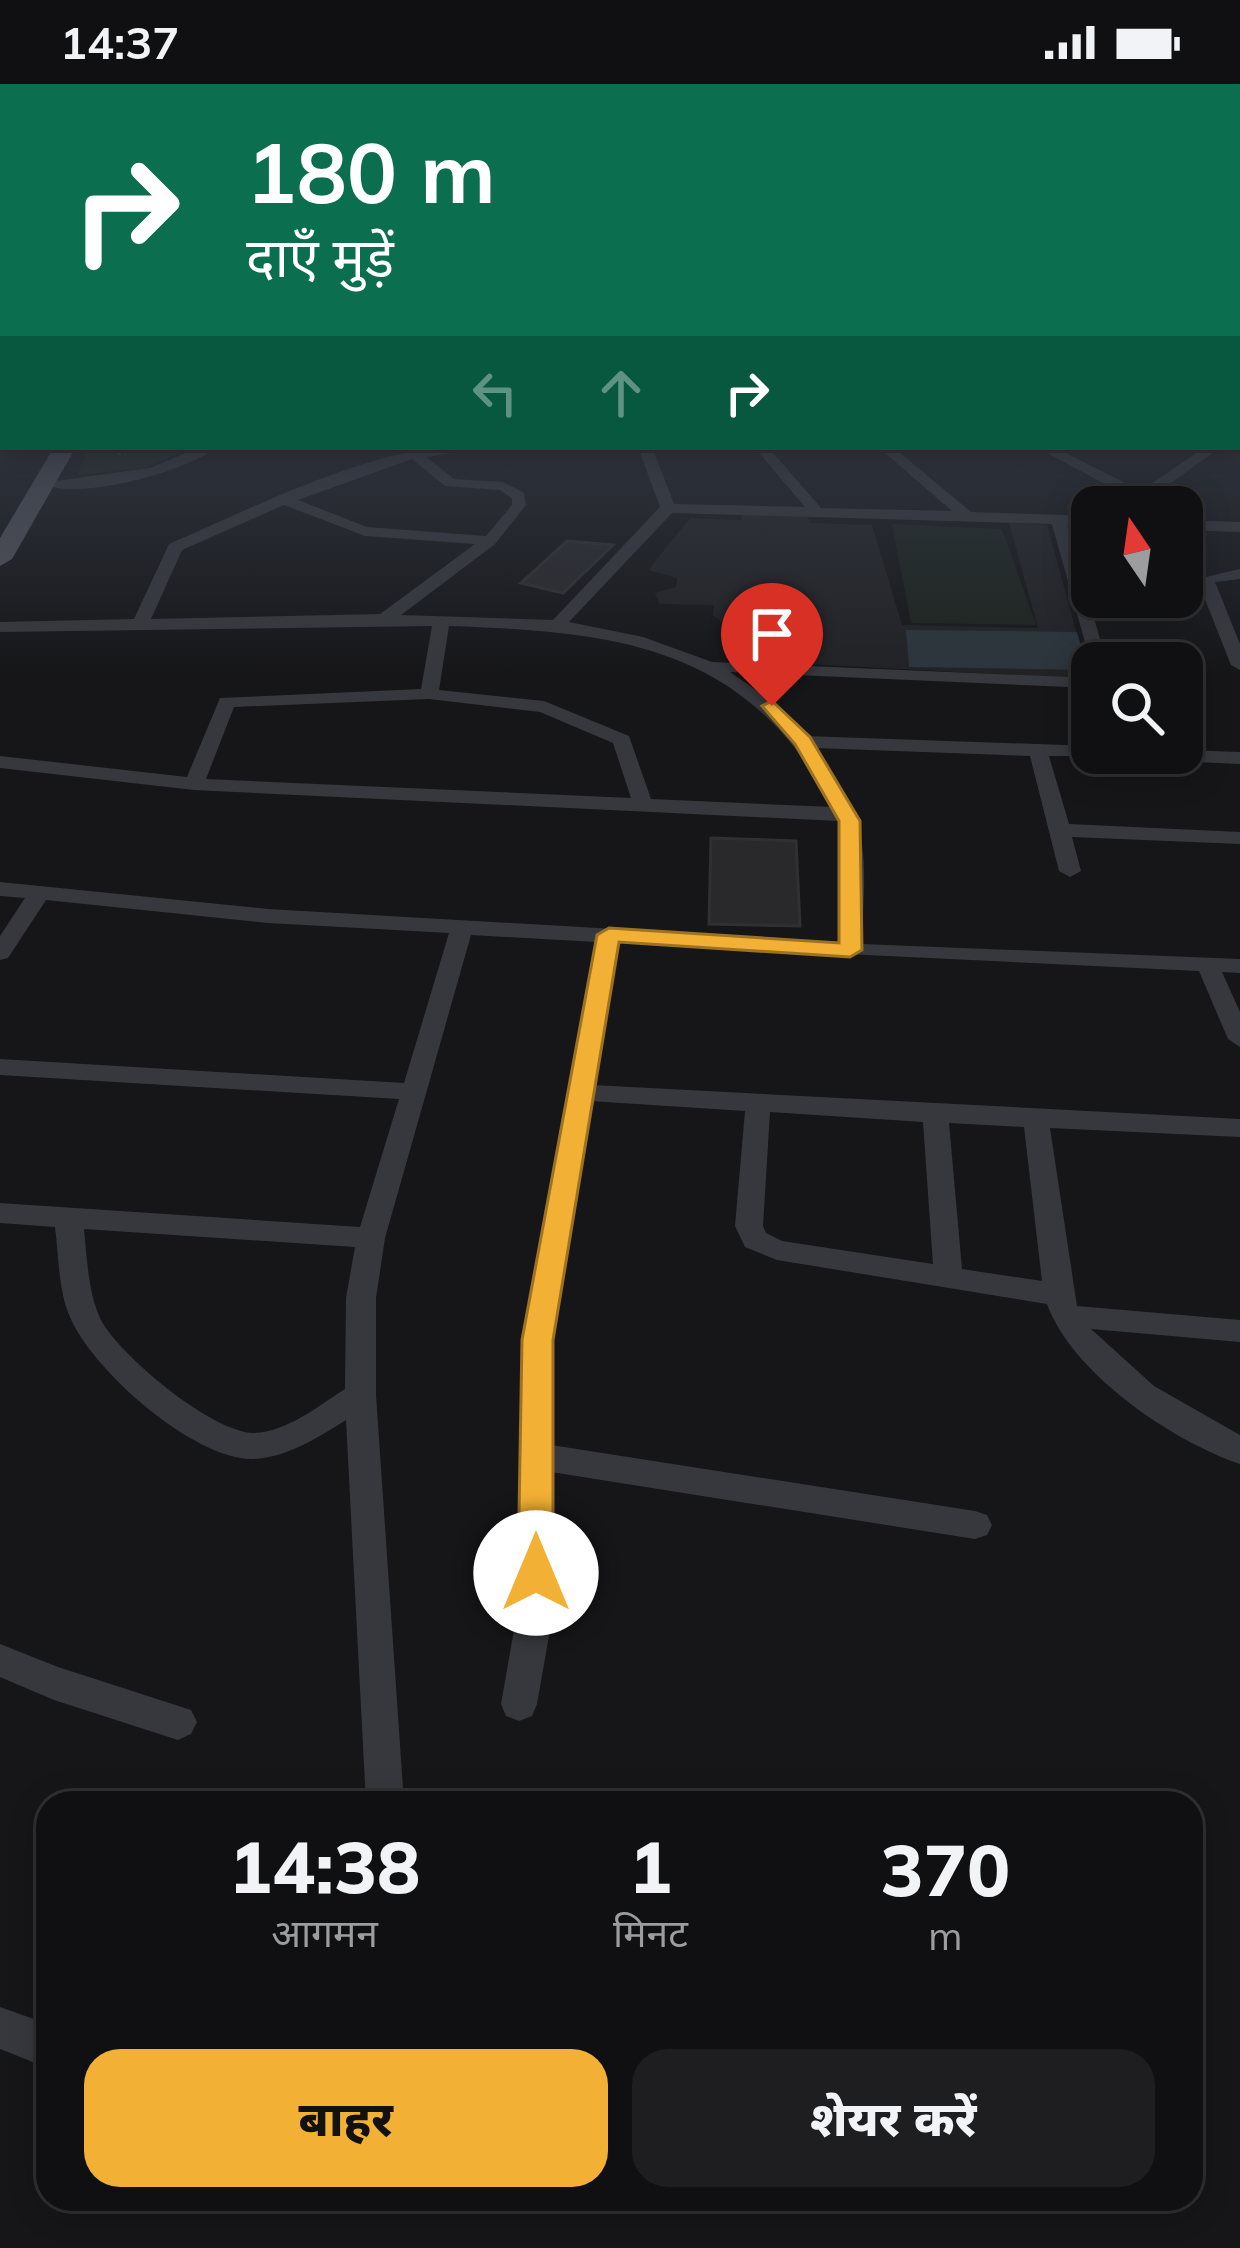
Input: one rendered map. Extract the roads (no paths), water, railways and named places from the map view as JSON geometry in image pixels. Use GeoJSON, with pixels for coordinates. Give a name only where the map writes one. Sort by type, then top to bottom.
{"type":"FeatureCollection","features":[{"type":"Feature","properties":{"kind":"main road"},"geometry":{"type":"LineString","coordinates":[[0,517],[26,475]]}},
{"type":"Feature","properties":{"kind":"main road"},"geometry":{"type":"LineString","coordinates":[[0,559],[52,475]]}},
{"type":"Feature","properties":{"kind":"street"},"geometry":{"type":"LineString","coordinates":[[48,483],[116,475]]}},
{"type":"Feature","properties":{"kind":"street"},"geometry":{"type":"LineString","coordinates":[[142,623],[175,547],[355,475]]}},
{"type":"Feature","properties":{"kind":"street"},"geometry":{"type":"LineString","coordinates":[[384,619],[490,541],[519,505],[518,496],[503,486],[450,483],[440,475]]}},
{"type":"Feature","properties":{"kind":"street"},"geometry":{"type":"LineString","coordinates":[[656,475],[668,508]]}},
{"type":"Feature","properties":{"kind":"street"},"geometry":{"type":"LineString","coordinates":[[785,475],[817,512]]}},
{"type":"Feature","properties":{"kind":"street"},"geometry":{"type":"LineString","coordinates":[[919,475],[968,516]]}},
{"type":"Feature","properties":{"kind":"street"},"geometry":{"type":"LineString","coordinates":[[284,500],[364,531],[490,541]]}},
{"type":"Feature","properties":{"kind":"street"},"geometry":{"type":"LineString","coordinates":[[557,625],[668,508],[1071,520]]}},
{"type":"Feature","properties":{"kind":"street"},"geometry":{"type":"LineString","coordinates":[[1058,520],[1071,546]]}},
{"type":"Feature","properties":{"kind":"street"},"geometry":{"type":"LineString","coordinates":[[1203,525],[1240,526]]}},
{"type":"Feature","properties":{"kind":"street"},"geometry":{"type":"LineString","coordinates":[[1240,574],[1205,579],[1240,665]]}},
{"type":"Feature","properties":{"kind":"street"},"geometry":{"type":"LineString","coordinates":[[1218,615],[1240,621]]}},
{"type":"Feature","properties":{"kind":"street"},"geometry":{"type":"LineString","coordinates":[[0,627],[384,619],[557,625],[622,637],[706,666],[772,706],[803,742],[847,814],[850,950]]}},
{"type":"Feature","properties":{"kind":"street"},"geometry":{"type":"LineString","coordinates":[[429,694],[442,620]]}},
{"type":"Feature","properties":{"kind":"street"},"geometry":{"type":"LineString","coordinates":[[706,666],[1071,681]]}},
{"type":"Feature","properties":{"kind":"street"},"geometry":{"type":"LineString","coordinates":[[194,784],[226,702],[429,694],[544,707],[622,740],[643,805]]}},
{"type":"Feature","properties":{"kind":"street"},"geometry":{"type":"LineString","coordinates":[[803,742],[1071,751]]}},
{"type":"Feature","properties":{"kind":"street"},"geometry":{"type":"LineString","coordinates":[[1038,750],[1070,872]]}},
{"type":"Feature","properties":{"kind":"street"},"geometry":{"type":"LineString","coordinates":[[1203,756],[1240,758]]}},
{"type":"Feature","properties":{"kind":"street"},"geometry":{"type":"LineString","coordinates":[[0,762],[194,784],[847,814]]}},
{"type":"Feature","properties":{"kind":"street"},"geometry":{"type":"LineString","coordinates":[[1060,830],[1240,838]]}},
{"type":"Feature","properties":{"kind":"street"},"geometry":{"type":"LineString","coordinates":[[0,889],[34,900]]}},
{"type":"Feature","properties":{"kind":"street"},"geometry":{"type":"LineString","coordinates":[[0,953],[34,900]]}},
{"type":"Feature","properties":{"kind":"street"},"geometry":{"type":"LineString","coordinates":[[0,901],[34,900],[263,926],[461,932],[769,953],[850,950],[1240,965]]}},
{"type":"Feature","properties":{"kind":"street"},"geometry":{"type":"LineString","coordinates":[[384,1791],[360,1395],[362,1298],[371,1238],[461,932]]}},
{"type":"Feature","properties":{"kind":"street"},"geometry":{"type":"LineString","coordinates":[[519,1704],[535,1622],[537,1340],[608,940]]}},
{"type":"Feature","properties":{"kind":"street"},"geometry":{"type":"LineString","coordinates":[[1207,964],[1240,1039]]}},
{"type":"Feature","properties":{"kind":"street"},"geometry":{"type":"LineString","coordinates":[[0,1067],[414,1091]]}},
{"type":"Feature","properties":{"kind":"street"},"geometry":{"type":"LineString","coordinates":[[579,1092],[1240,1128]]}},
{"type":"Feature","properties":{"kind":"street"},"geometry":{"type":"LineString","coordinates":[[758,1104],[749,1226],[755,1240],[777,1250],[948,1277],[1062,1306],[1240,1331]]}},
{"type":"Feature","properties":{"kind":"street"},"geometry":{"type":"LineString","coordinates":[[935,1114],[948,1277]]}},
{"type":"Feature","properties":{"kind":"street"},"geometry":{"type":"LineString","coordinates":[[1036,1119],[1062,1306],[1086,1347],[1142,1395],[1240,1451]]}},
{"type":"Feature","properties":{"kind":"street"},"geometry":{"type":"LineString","coordinates":[[0,1213],[371,1238]]}},
{"type":"Feature","properties":{"kind":"street"},"geometry":{"type":"LineString","coordinates":[[68,1217],[86,1322],[145,1386],[198,1427],[235,1445],[269,1444],[360,1395]]}},
{"type":"Feature","properties":{"kind":"street"},"geometry":{"type":"LineString","coordinates":[[535,1456],[975,1525]]}},
{"type":"Feature","properties":{"kind":"street"},"geometry":{"type":"LineString","coordinates":[[0,1660],[54,1683],[178,1722]]}},
{"type":"Feature","properties":{"kind":"street"},"geometry":{"type":"LineString","coordinates":[[0,2028],[36,2042]]}}]}
